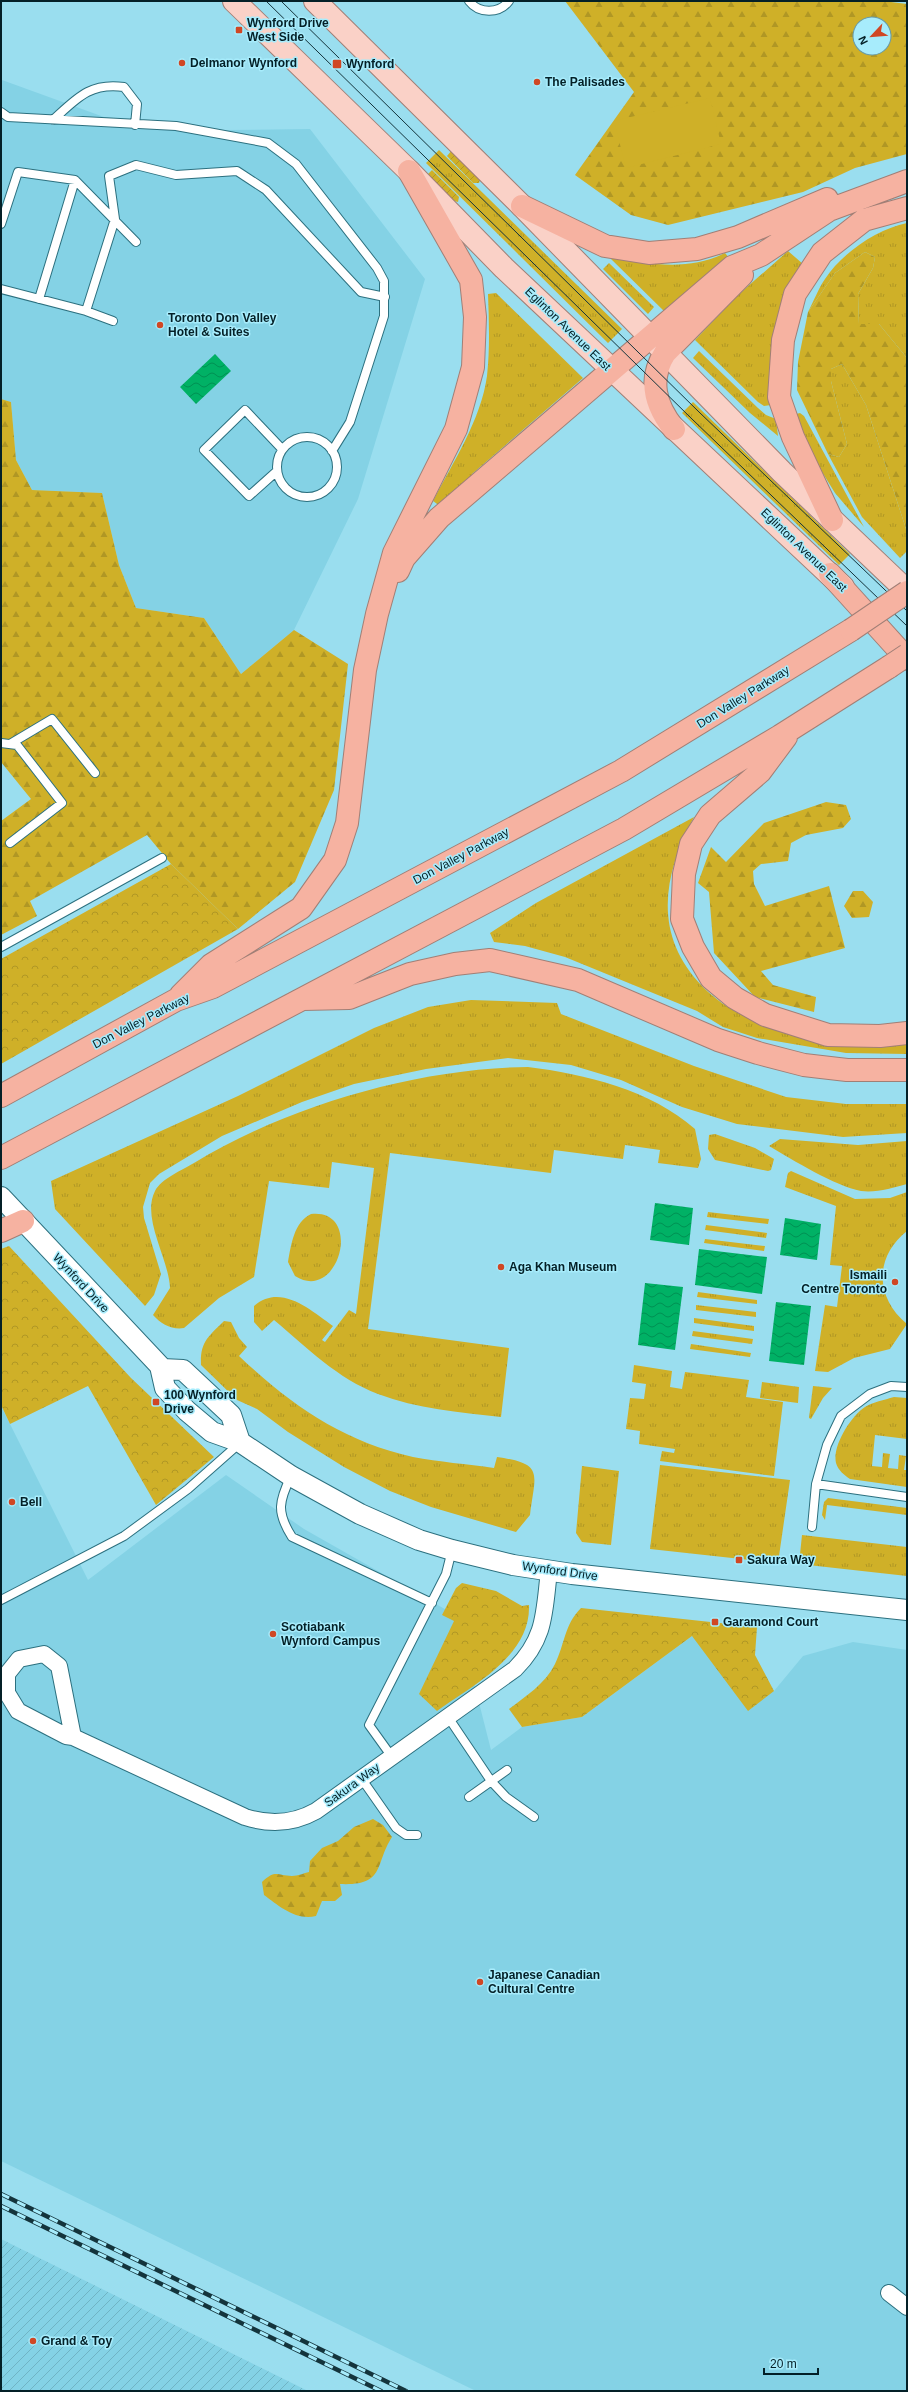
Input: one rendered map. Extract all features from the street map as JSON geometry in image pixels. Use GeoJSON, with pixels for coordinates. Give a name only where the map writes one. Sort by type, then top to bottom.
{"type":"FeatureCollection","features":[{"type":"Feature","properties":{"kind":"highway"},"geometry":{"type":"LineString","coordinates":[[176,1000],[211,965],[301,908],[335,860],[347,823],[365,670],[377,614],[394,553],[456,429],[473,367],[475,317],[471,280],[409,171]]}},
{"type":"Feature","properties":{"kind":"highway"},"geometry":{"type":"LineString","coordinates":[[522,206],[605,246],[649,253],[697,249],[738,237],[848,190],[907,171]]}},
{"type":"Feature","properties":{"kind":"highway"},"geometry":{"type":"LineString","coordinates":[[377,614],[404,558],[439,518],[732,267],[760,254],[829,210],[907,181]]}},
{"type":"Feature","properties":{"kind":"highway"},"geometry":{"type":"LineString","coordinates":[[832,520],[793,437],[779,397],[783,340],[795,294],[822,253],[864,220],[907,208]]}},
{"type":"Feature","properties":{"kind":"highway"},"geometry":{"type":"LineString","coordinates":[[674,429],[663,415],[656,400],[654,382],[657,370],[665,353],[760,254]]}},
{"type":"Feature","properties":{"kind":"highway"},"geometry":{"type":"LineString","coordinates":[[830,574],[898,663]]}},
{"type":"Feature","properties":{"kind":"highway","name":"Don Valley Parkway"},"geometry":{"type":"LineString","coordinates":[[1,1096],[176,1000],[220,983],[621,771],[851,630],[907,592]]}},
{"type":"Feature","properties":{"kind":"highway"},"geometry":{"type":"LineString","coordinates":[[1,1158],[624,829],[898,663],[907,654]]}},
{"type":"Feature","properties":{"kind":"highway"},"geometry":{"type":"LineString","coordinates":[[792,728],[760,772],[710,815],[691,844],[684,874],[682,919],[693,947],[711,978],[735,998],[765,1015],[828,1035],[880,1036],[907,1033]]}},
{"type":"Feature","properties":{"kind":"highway"},"geometry":{"type":"LineString","coordinates":[[300,999],[349,998],[410,974],[455,964],[490,960],[578,980],[718,1040],[758,1053],[804,1065],[847,1070],[907,1070]]}},
{"type":"Feature","properties":{"kind":"highway"},"geometry":{"type":"LineString","coordinates":[[1,1231],[23,1221]]}},
{"type":"Feature","properties":{"kind":"main road","name":"Eglinton Avenue East"},"geometry":{"type":"LineString","coordinates":[[234,1],[409,171],[504,268],[830,574],[907,651]]}},
{"type":"Feature","properties":{"kind":"main road"},"geometry":{"type":"LineString","coordinates":[[315,1],[522,206],[650,338],[832,520],[907,592]]}},
{"type":"Feature","properties":{"kind":"street","name":"Wynford Drive"},"geometry":{"type":"LineString","coordinates":[[3,1198],[162,1369],[165,1388],[187,1411],[212,1432],[240,1442],[291,1476],[360,1514],[419,1540],[452,1550],[549,1571],[907,1610]]}},
{"type":"Feature","properties":{"kind":"street"},"geometry":{"type":"LineString","coordinates":[[162,1369],[183,1370],[231,1415],[240,1442]]}},
{"type":"Feature","properties":{"kind":"street","name":"Sakura Way"},"geometry":{"type":"LineString","coordinates":[[73,1737],[59,1666],[44,1654],[19,1659],[7,1674],[4,1692],[18,1711],[66,1736],[73,1737],[238,1814],[262,1822],[284,1822],[310,1814],[511,1671],[531,1651],[544,1622],[549,1571]]}},
{"type":"Feature","properties":{"kind":"street"},"geometry":{"type":"LineString","coordinates":[[889,2293],[907,2307]]}},
{"type":"Feature","properties":{"kind":"lane"},"geometry":{"type":"LineString","coordinates":[[469,1],[478,8],[493,11],[501,8],[509,1]]}},
{"type":"Feature","properties":{"kind":"lane"},"geometry":{"type":"LineString","coordinates":[[53,120],[82,93],[108,84],[124,87],[137,104],[135,125]]}},
{"type":"Feature","properties":{"kind":"lane"},"geometry":{"type":"LineString","coordinates":[[1,112],[8,117],[176,126],[268,143],[296,164],[372,263],[384,281],[384,316],[350,422],[332,451]]}},
{"type":"Feature","properties":{"kind":"lane"},"geometry":{"type":"LineString","coordinates":[[86,311],[115,219],[109,176],[136,165],[176,175],[237,171],[266,190],[361,292],[385,297]]}},
{"type":"Feature","properties":{"kind":"lane"},"geometry":{"type":"LineString","coordinates":[[1,224],[18,172],[75,180],[136,242]]}},
{"type":"Feature","properties":{"kind":"lane"},"geometry":{"type":"LineString","coordinates":[[39,299],[75,180]]}},
{"type":"Feature","properties":{"kind":"lane"},"geometry":{"type":"LineString","coordinates":[[1,289],[86,311],[113,320]]}},
{"type":"Feature","properties":{"kind":"lane"},"geometry":{"type":"LineString","coordinates":[[277,471],[249,496],[204,450],[245,410],[282,449]]}},
{"type":"Feature","properties":{"kind":"lane"},"geometry":{"type":"LineString","coordinates":[[304,437],[320,440],[332,451],[336,460],[334,479],[321,493],[303,496],[294,494],[283,484],[277,471],[278,456],[282,449],[292,441],[304,437]]}},
{"type":"Feature","properties":{"kind":"lane"},"geometry":{"type":"LineString","coordinates":[[10,744],[52,719],[95,773]]}},
{"type":"Feature","properties":{"kind":"lane"},"geometry":{"type":"LineString","coordinates":[[1,743],[17,745],[62,803],[10,843]]}},
{"type":"Feature","properties":{"kind":"lane"},"geometry":{"type":"LineString","coordinates":[[1,947],[162,858]]}},
{"type":"Feature","properties":{"kind":"lane"},"geometry":{"type":"LineString","coordinates":[[812,1527],[816,1484],[827,1445],[841,1416],[870,1394],[891,1386],[907,1387]]}},
{"type":"Feature","properties":{"kind":"lane"},"geometry":{"type":"LineString","coordinates":[[1,1600],[124,1536],[188,1489],[240,1442]]}},
{"type":"Feature","properties":{"kind":"lane"},"geometry":{"type":"LineString","coordinates":[[291,1476],[280,1498],[282,1521],[292,1537],[432,1603]]}},
{"type":"Feature","properties":{"kind":"lane"},"geometry":{"type":"LineString","coordinates":[[816,1484],[907,1496]]}},
{"type":"Feature","properties":{"kind":"lane"},"geometry":{"type":"LineString","coordinates":[[392,1757],[369,1725],[446,1574],[452,1550]]}},
{"type":"Feature","properties":{"kind":"lane"},"geometry":{"type":"LineString","coordinates":[[448,1716],[491,1781],[506,1797],[534,1817]]}},
{"type":"Feature","properties":{"kind":"lane"},"geometry":{"type":"LineString","coordinates":[[469,1797],[507,1770]]}},
{"type":"Feature","properties":{"kind":"lane"},"geometry":{"type":"LineString","coordinates":[[361,1778],[396,1828],[406,1835],[416,1836]]}},
{"type":"Feature","properties":{"kind":"shaded area"},"geometry":{"type":"Polygon","coordinates":[[[2,80],[104,117],[224,130],[310,129],[425,279],[358,499],[294,630],[241,674],[204,618],[136,608],[119,565],[102,493],[32,490],[16,460],[11,402],[1,399],[2,80]]]}},
{"type":"Feature","properties":{"kind":"shaded area"},"geometry":{"type":"Polygon","coordinates":[[[1,1406],[88,1580],[226,1475],[304,1529],[457,1616],[491,1750],[522,1727],[582,1717],[692,1636],[774,1691],[803,1656],[853,1642],[907,1650],[907,2391],[476,2391],[1,2161],[1,1406]]]}},
{"type":"Feature","properties":{"kind":"shaded area"},"geometry":{"type":"Polygon","coordinates":[[[1,2239],[308,2391],[1,2391],[1,2239]]]}},
{"type":"Feature","properties":{"kind":"green space"},"geometry":{"type":"Polygon","coordinates":[[[565,1],[883,1],[907,4],[907,154],[855,168],[803,192],[668,225],[631,215],[575,175],[634,92],[565,1]]]}},
{"type":"Feature","properties":{"kind":"green space"},"geometry":{"type":"Polygon","coordinates":[[[710,98],[721,144],[626,168],[614,121],[710,98]]]}},
{"type":"Feature","properties":{"kind":"green space"},"geometry":{"type":"Polygon","coordinates":[[[439,150],[622,329],[608,343],[426,163],[439,150]]]}},
{"type":"Feature","properties":{"kind":"green space"},"geometry":{"type":"Polygon","coordinates":[[[452,150],[480,180],[479,183],[473,183],[447,156],[452,150]]]}},
{"type":"Feature","properties":{"kind":"green space"},"geometry":{"type":"Polygon","coordinates":[[[432,170],[459,197],[458,202],[454,201],[426,176],[432,170]]]}},
{"type":"Feature","properties":{"kind":"green space"},"geometry":{"type":"Polygon","coordinates":[[[907,223],[907,358],[879,324],[859,325],[858,294],[873,268],[875,257],[865,252],[835,273],[808,312],[818,291],[832,269],[851,251],[872,236],[907,223]]]}},
{"type":"Feature","properties":{"kind":"green space"},"geometry":{"type":"Polygon","coordinates":[[[788,251],[803,264],[771,405],[764,406],[758,402],[695,340],[738,295],[788,251]]]}},
{"type":"Feature","properties":{"kind":"green space"},"geometry":{"type":"Polygon","coordinates":[[[865,252],[875,257],[873,268],[858,294],[859,324],[879,324],[907,358],[907,532],[866,405],[842,364],[831,369],[831,381],[847,444],[839,457],[828,454],[797,390],[798,362],[808,312],[835,273],[865,252]]]}},
{"type":"Feature","properties":{"kind":"green space"},"geometry":{"type":"Polygon","coordinates":[[[725,253],[730,259],[667,314],[611,259],[612,256],[641,262],[669,265],[698,262],[711,259],[725,253]]]}},
{"type":"Feature","properties":{"kind":"green space"},"geometry":{"type":"Polygon","coordinates":[[[609,263],[654,307],[648,314],[603,269],[609,263]]]}},
{"type":"Feature","properties":{"kind":"green space"},"geometry":{"type":"Polygon","coordinates":[[[496,293],[583,378],[472,474],[472,479],[440,506],[433,501],[473,425],[484,392],[489,356],[488,294],[496,293]]]}},
{"type":"Feature","properties":{"kind":"green space"},"geometry":{"type":"Polygon","coordinates":[[[699,351],[758,408],[766,415],[776,419],[778,436],[750,413],[693,358],[699,351]]]}},
{"type":"Feature","properties":{"kind":"green space"},"geometry":{"type":"Polygon","coordinates":[[[842,364],[866,405],[907,532],[907,551],[900,558],[862,517],[828,454],[839,457],[847,444],[831,381],[831,369],[842,364]]]}},
{"type":"Feature","properties":{"kind":"green space"},"geometry":{"type":"Polygon","coordinates":[[[1,399],[11,402],[16,460],[32,490],[102,493],[119,565],[136,608],[204,618],[241,674],[294,630],[348,664],[334,790],[295,882],[238,929],[171,864],[147,835],[30,901],[37,916],[1,935],[1,821],[31,799],[1,762],[1,399]]]}},
{"type":"Feature","properties":{"kind":"green space"},"geometry":{"type":"Polygon","coordinates":[[[693,402],[850,554],[839,565],[682,413],[693,402]]]}},
{"type":"Feature","properties":{"kind":"green space"},"geometry":{"type":"Polygon","coordinates":[[[800,413],[804,416],[864,527],[835,493],[811,454],[796,414],[800,413]]]}},
{"type":"Feature","properties":{"kind":"green space"},"geometry":{"type":"Polygon","coordinates":[[[826,802],[846,805],[851,819],[843,828],[806,835],[791,843],[788,861],[761,864],[753,871],[754,884],[765,906],[829,886],[845,948],[761,971],[773,985],[816,997],[814,1012],[755,997],[714,953],[709,892],[698,883],[711,847],[726,862],[764,823],[826,802]]]}},
{"type":"Feature","properties":{"kind":"green space"},"geometry":{"type":"Polygon","coordinates":[[[694,817],[683,839],[675,861],[670,883],[668,904],[670,926],[676,947],[687,967],[703,987],[722,1003],[745,1016],[907,1042],[907,1054],[846,1053],[757,1038],[723,1027],[697,1011],[565,957],[525,946],[494,942],[490,933],[536,903],[694,817]]]}},
{"type":"Feature","properties":{"kind":"green space"},"geometry":{"type":"Polygon","coordinates":[[[171,864],[238,929],[1,1064],[1,959],[171,864]]]}},
{"type":"Feature","properties":{"kind":"green space"},"geometry":{"type":"Polygon","coordinates":[[[853,891],[863,891],[873,902],[869,917],[852,918],[844,906],[853,891]]]}},
{"type":"Feature","properties":{"kind":"green space"},"geometry":{"type":"Polygon","coordinates":[[[471,1000],[557,1003],[561,1014],[694,1066],[786,1097],[846,1104],[907,1104],[907,1133],[843,1137],[737,1124],[682,1107],[621,1080],[571,1065],[508,1058],[426,1069],[354,1084],[302,1102],[222,1136],[159,1174],[150,1183],[143,1207],[144,1218],[161,1274],[154,1295],[145,1306],[55,1209],[51,1181],[238,1096],[374,1028],[428,1007],[471,1000]]]}},
{"type":"Feature","properties":{"kind":"green space"},"geometry":{"type":"Polygon","coordinates":[[[528,1067],[594,1079],[638,1094],[658,1104],[678,1115],[695,1129],[701,1159],[698,1168],[658,1163],[660,1150],[625,1145],[623,1159],[554,1150],[551,1173],[390,1153],[368,1329],[509,1348],[501,1417],[423,1407],[378,1394],[349,1380],[323,1362],[274,1320],[262,1331],[254,1322],[254,1306],[264,1300],[274,1297],[285,1298],[295,1301],[333,1326],[322,1340],[325,1342],[349,1310],[356,1314],[374,1168],[332,1162],[329,1188],[269,1181],[254,1277],[219,1298],[184,1328],[167,1326],[153,1315],[170,1288],[165,1264],[153,1226],[151,1213],[155,1191],[167,1179],[231,1143],[270,1124],[355,1094],[442,1074],[486,1069],[528,1067]]]}},
{"type":"Feature","properties":{"kind":"green space"},"geometry":{"type":"Polygon","coordinates":[[[715,1134],[755,1148],[774,1159],[771,1170],[768,1171],[715,1160],[708,1149],[709,1135],[715,1134]]]}},
{"type":"Feature","properties":{"kind":"green space"},"geometry":{"type":"Polygon","coordinates":[[[780,1139],[858,1145],[907,1141],[907,1184],[884,1190],[861,1191],[839,1184],[814,1172],[769,1146],[780,1139]]]}},
{"type":"Feature","properties":{"kind":"green space"},"geometry":{"type":"Polygon","coordinates":[[[791,1171],[855,1199],[890,1198],[907,1192],[907,1231],[896,1241],[889,1253],[884,1265],[883,1278],[884,1290],[889,1302],[896,1314],[907,1324],[890,1349],[854,1358],[828,1372],[815,1371],[825,1305],[837,1307],[842,1266],[830,1265],[836,1206],[785,1187],[788,1173],[791,1171]]]}},
{"type":"Feature","properties":{"kind":"green space"},"geometry":{"type":"Polygon","coordinates":[[[708,1212],[769,1219],[768,1224],[707,1217],[708,1212]]]}},
{"type":"Feature","properties":{"kind":"green space"},"geometry":{"type":"Polygon","coordinates":[[[311,1214],[327,1216],[337,1225],[341,1238],[339,1253],[333,1267],[324,1277],[310,1281],[295,1276],[288,1262],[292,1241],[297,1228],[305,1218],[311,1214]]]}},
{"type":"Feature","properties":{"kind":"green space"},"geometry":{"type":"Polygon","coordinates":[[[706,1225],[767,1233],[766,1238],[705,1230],[706,1225]]]}},
{"type":"Feature","properties":{"kind":"green space"},"geometry":{"type":"Polygon","coordinates":[[[705,1239],[765,1246],[764,1251],[704,1243],[705,1239]]]}},
{"type":"Feature","properties":{"kind":"green space"},"geometry":{"type":"Polygon","coordinates":[[[9,1246],[131,1378],[214,1457],[156,1505],[88,1386],[10,1424],[1,1405],[1,1249],[9,1246]]]}},
{"type":"Feature","properties":{"kind":"green space"},"geometry":{"type":"Polygon","coordinates":[[[698,1292],[757,1300],[757,1304],[697,1297],[698,1292]]]}},
{"type":"Feature","properties":{"kind":"green space"},"geometry":{"type":"Polygon","coordinates":[[[696,1305],[756,1312],[756,1317],[696,1310],[696,1305]]]}},
{"type":"Feature","properties":{"kind":"green space"},"geometry":{"type":"Polygon","coordinates":[[[694,1318],[754,1326],[754,1331],[694,1323],[694,1318]]]}},
{"type":"Feature","properties":{"kind":"green space"},"geometry":{"type":"Polygon","coordinates":[[[224,1321],[231,1322],[239,1338],[247,1347],[239,1356],[258,1374],[298,1405],[340,1431],[387,1450],[413,1457],[494,1468],[497,1457],[523,1463],[530,1467],[533,1473],[534,1489],[530,1515],[516,1532],[431,1507],[390,1491],[344,1467],[288,1432],[257,1409],[237,1400],[201,1365],[202,1351],[206,1340],[224,1321]]]}},
{"type":"Feature","properties":{"kind":"green space"},"geometry":{"type":"Polygon","coordinates":[[[693,1331],[753,1339],[752,1344],[692,1336],[693,1331]]]}},
{"type":"Feature","properties":{"kind":"green space"},"geometry":{"type":"Polygon","coordinates":[[[691,1344],[751,1353],[750,1357],[690,1349],[691,1344]]]}},
{"type":"Feature","properties":{"kind":"green space"},"geometry":{"type":"Polygon","coordinates":[[[634,1365],[672,1371],[670,1387],[682,1389],[685,1372],[749,1380],[746,1397],[783,1402],[774,1476],[660,1461],[662,1451],[674,1453],[675,1449],[639,1444],[640,1431],[626,1429],[630,1398],[644,1399],[646,1384],[632,1382],[634,1365]]]}},
{"type":"Feature","properties":{"kind":"green space"},"geometry":{"type":"Polygon","coordinates":[[[762,1382],[799,1387],[798,1403],[760,1398],[762,1382]]]}},
{"type":"Feature","properties":{"kind":"green space"},"geometry":{"type":"Polygon","coordinates":[[[813,1386],[832,1388],[823,1398],[811,1419],[809,1418],[813,1386]]]}},
{"type":"Feature","properties":{"kind":"green space"},"geometry":{"type":"Polygon","coordinates":[[[894,1397],[907,1398],[907,1439],[875,1435],[872,1466],[882,1467],[883,1453],[890,1454],[888,1468],[898,1469],[899,1455],[906,1456],[904,1470],[907,1470],[907,1487],[850,1479],[838,1468],[836,1463],[837,1448],[844,1432],[854,1417],[865,1407],[875,1402],[894,1397]]]}},
{"type":"Feature","properties":{"kind":"green space"},"geometry":{"type":"Polygon","coordinates":[[[660,1465],[790,1480],[778,1563],[650,1549],[660,1465]]]}},
{"type":"Feature","properties":{"kind":"green space"},"geometry":{"type":"Polygon","coordinates":[[[582,1466],[619,1471],[611,1545],[582,1542],[576,1533],[582,1466]]]}},
{"type":"Feature","properties":{"kind":"green space"},"geometry":{"type":"Polygon","coordinates":[[[828,1498],[907,1508],[907,1515],[827,1505],[825,1520],[822,1515],[824,1502],[828,1498]]]}},
{"type":"Feature","properties":{"kind":"green space"},"geometry":{"type":"Polygon","coordinates":[[[802,1535],[907,1547],[907,1576],[799,1564],[802,1535]]]}},
{"type":"Feature","properties":{"kind":"green space"},"geometry":{"type":"Polygon","coordinates":[[[462,1583],[496,1591],[522,1606],[529,1605],[527,1623],[520,1640],[497,1668],[437,1711],[419,1694],[454,1621],[442,1615],[456,1588],[462,1583]]]}},
{"type":"Feature","properties":{"kind":"green space"},"geometry":{"type":"Polygon","coordinates":[[[581,1608],[757,1627],[755,1655],[774,1691],[748,1711],[692,1636],[582,1717],[522,1727],[509,1709],[541,1684],[551,1671],[558,1657],[571,1621],[581,1608]]]}},
{"type":"Feature","properties":{"kind":"green space"},"geometry":{"type":"Polygon","coordinates":[[[373,1819],[383,1825],[392,1837],[386,1847],[380,1865],[372,1877],[355,1884],[340,1884],[342,1895],[335,1901],[322,1901],[316,1916],[302,1916],[288,1912],[264,1895],[262,1882],[267,1878],[274,1874],[294,1876],[309,1872],[310,1861],[322,1848],[338,1841],[354,1827],[373,1819]]]}},
{"type":"Feature","properties":{"kind":"water"},"geometry":{"type":"Polygon","coordinates":[[[215,354],[231,371],[196,404],[180,387],[215,354]]]}},
{"type":"Feature","properties":{"kind":"water"},"geometry":{"type":"Polygon","coordinates":[[[655,1203],[693,1208],[689,1245],[650,1240],[655,1203]]]}},
{"type":"Feature","properties":{"kind":"water"},"geometry":{"type":"Polygon","coordinates":[[[785,1218],[821,1224],[817,1260],[780,1255],[785,1218]]]}},
{"type":"Feature","properties":{"kind":"water"},"geometry":{"type":"Polygon","coordinates":[[[699,1249],[767,1257],[762,1294],[695,1285],[699,1249]]]}},
{"type":"Feature","properties":{"kind":"water"},"geometry":{"type":"Polygon","coordinates":[[[645,1283],[683,1287],[675,1350],[638,1345],[645,1283]]]}},
{"type":"Feature","properties":{"kind":"water"},"geometry":{"type":"Polygon","coordinates":[[[776,1302],[811,1306],[804,1365],[769,1361],[776,1302]]]}},
{"type":"Feature","properties":{"kind":"tram line"},"geometry":{"type":"LineString","coordinates":[[266,1],[692,419],[907,626]]}},
{"type":"Feature","properties":{"kind":"tram line"},"geometry":{"type":"LineString","coordinates":[[281,1],[699,412],[907,611]]}},
{"type":"Feature","properties":{"kind":"railway"},"geometry":{"type":"LineString","coordinates":[[1,2194],[406,2391]]}},
{"type":"Feature","properties":{"kind":"railway"},"geometry":{"type":"LineString","coordinates":[[1,2206],[381,2391]]}},
{"type":"Feature","properties":{"kind":"place","name":"Wynford Drive West Side"},"geometry":{"type":"Point","coordinates":[239,30]}},
{"type":"Feature","properties":{"kind":"place","name":"Delmanor Wynford"},"geometry":{"type":"Point","coordinates":[182,63]}},
{"type":"Feature","properties":{"kind":"place","name":"Wynford"},"geometry":{"type":"Point","coordinates":[337,64]}},
{"type":"Feature","properties":{"kind":"place","name":"The Palisades"},"geometry":{"type":"Point","coordinates":[537,82]}},
{"type":"Feature","properties":{"kind":"place","name":"Toronto Don Valley Hotel & Suites"},"geometry":{"type":"Point","coordinates":[160,325]}},
{"type":"Feature","properties":{"kind":"place","name":"Aga Khan Museum"},"geometry":{"type":"Point","coordinates":[501,1267]}},
{"type":"Feature","properties":{"kind":"place","name":"Ismaili Centre Toronto"},"geometry":{"type":"Point","coordinates":[895,1282]}},
{"type":"Feature","properties":{"kind":"place","name":"100 Wynford Drive"},"geometry":{"type":"Point","coordinates":[156,1402]}},
{"type":"Feature","properties":{"kind":"place","name":"Bell"},"geometry":{"type":"Point","coordinates":[12,1502]}},
{"type":"Feature","properties":{"kind":"place","name":"Sakura Way"},"geometry":{"type":"Point","coordinates":[739,1560]}},
{"type":"Feature","properties":{"kind":"place","name":"Garamond Court"},"geometry":{"type":"Point","coordinates":[715,1622]}},
{"type":"Feature","properties":{"kind":"place","name":"Scotiabank Wynford Campus"},"geometry":{"type":"Point","coordinates":[273,1634]}},
{"type":"Feature","properties":{"kind":"place","name":"Japanese Canadian Cultural Centre"},"geometry":{"type":"Point","coordinates":[480,1982]}},
{"type":"Feature","properties":{"kind":"place","name":"Grand & Toy"},"geometry":{"type":"Point","coordinates":[33,2341]}}]}
